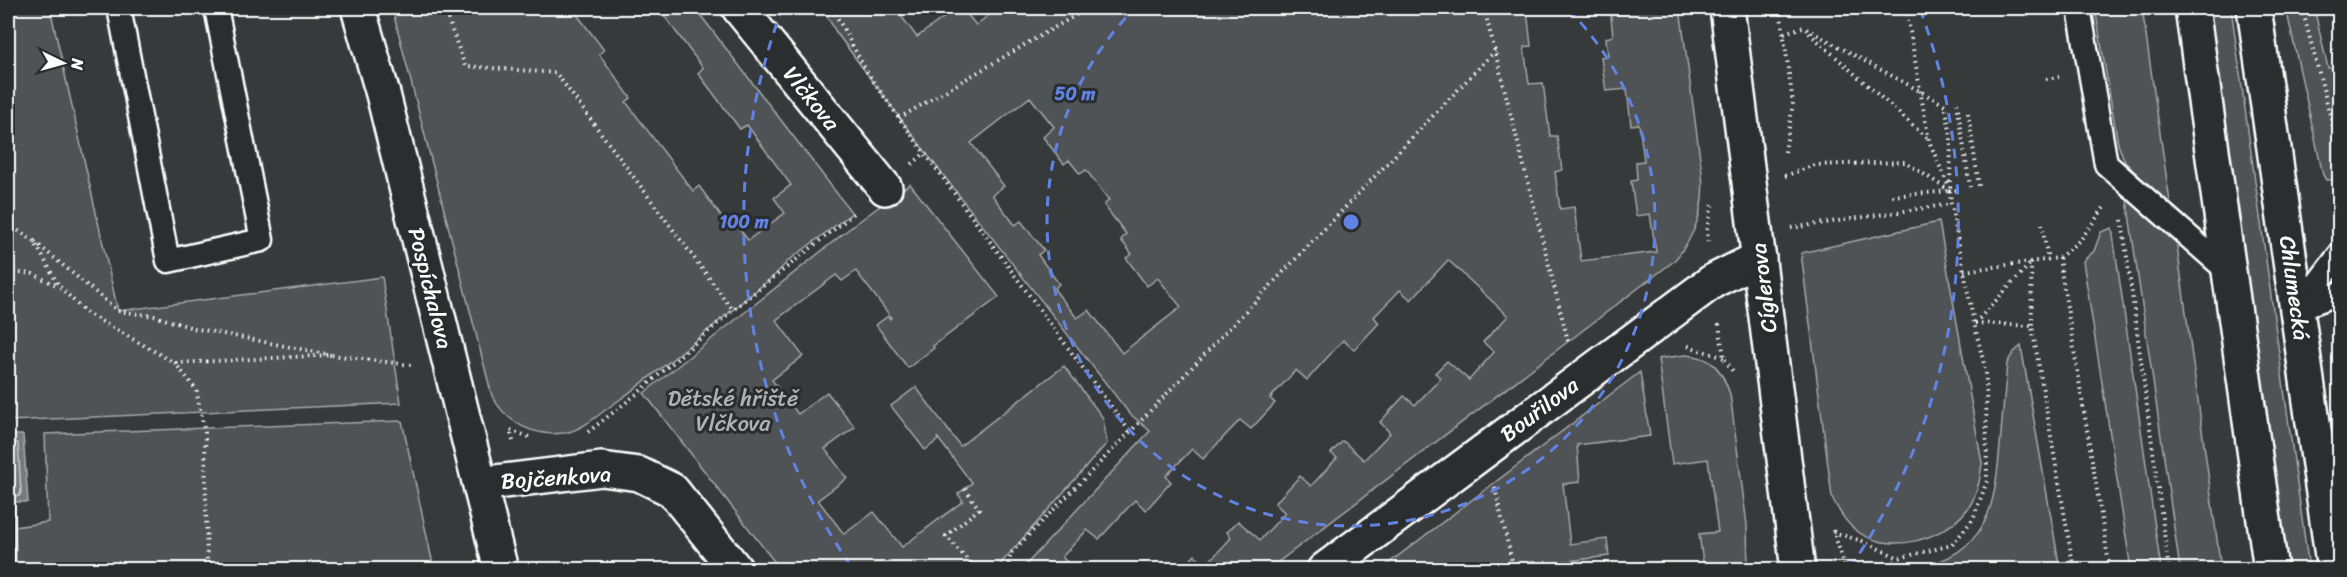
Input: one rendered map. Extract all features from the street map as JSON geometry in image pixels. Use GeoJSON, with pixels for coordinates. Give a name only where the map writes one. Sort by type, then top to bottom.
{"type":"FeatureCollection","features":[{"type":"Feature","properties":{"kind":"street","name":"Pospíchalova"},"geometry":{"type":"LineString","coordinates":[[358,8],[383,94],[501,570]]}},
{"type":"Feature","properties":{"kind":"street","name":"Vlčkova"},"geometry":{"type":"LineString","coordinates":[[739,8],[885,188]]}},
{"type":"Feature","properties":{"kind":"street","name":"Cíglerova"},"geometry":{"type":"LineString","coordinates":[[1727,8],[1796,554]]}},
{"type":"Feature","properties":{"kind":"street"},"geometry":{"type":"LineString","coordinates":[[2192,8],[2271,570]]}},
{"type":"Feature","properties":{"kind":"street","name":"Chlumecká"},"geometry":{"type":"LineString","coordinates":[[2254,8],[2334,570]]}},
{"type":"Feature","properties":{"kind":"street","name":"Bouřilova"},"geometry":{"type":"LineString","coordinates":[[1324,570],[1713,281],[1759,258]]}},
{"type":"Feature","properties":{"kind":"street"},"geometry":{"type":"LineString","coordinates":[[2320,467],[2340,520]]}},
{"type":"Feature","properties":{"kind":"street","name":"Bojčenkova"},"geometry":{"type":"LineString","coordinates":[[480,484],[602,469],[639,474],[672,490],[735,570]]}},
{"type":"Feature","properties":{"kind":"lane"},"geometry":{"type":"LineString","coordinates":[[119,8],[168,261],[262,240],[216,8]]}},
{"type":"Feature","properties":{"kind":"lane"},"geometry":{"type":"LineString","coordinates":[[2079,8],[2106,164],[2230,273]]}},
{"type":"Feature","properties":{"kind":"lane"},"geometry":{"type":"LineString","coordinates":[[2298,309],[2340,254]]}},
{"type":"Feature","properties":{"kind":"lane"},"geometry":{"type":"LineString","coordinates":[[2298,309],[2340,293]]}},
{"type":"Feature","properties":{"kind":"path"},"geometry":{"type":"LineString","coordinates":[[444,8],[465,66],[556,73],[733,310]]}},
{"type":"Feature","properties":{"kind":"path"},"geometry":{"type":"LineString","coordinates":[[832,8],[867,72],[899,118],[1130,432]]}},
{"type":"Feature","properties":{"kind":"path"},"geometry":{"type":"LineString","coordinates":[[899,118],[1088,8]]}},
{"type":"Feature","properties":{"kind":"path"},"geometry":{"type":"LineString","coordinates":[[1484,8],[1579,379]]}},
{"type":"Feature","properties":{"kind":"path"},"geometry":{"type":"LineString","coordinates":[[1780,8],[1793,103],[1785,156]]}},
{"type":"Feature","properties":{"kind":"path"},"geometry":{"type":"LineString","coordinates":[[1906,8],[1929,141],[1950,191]]}},
{"type":"Feature","properties":{"kind":"path"},"geometry":{"type":"LineString","coordinates":[[2302,8],[2340,153]]}},
{"type":"Feature","properties":{"kind":"path"},"geometry":{"type":"LineString","coordinates":[[1784,33],[1803,27],[1945,105],[1950,136],[1951,204],[1986,372],[1988,481],[1973,519],[1952,545],[1899,558],[1886,570]]}},
{"type":"Feature","properties":{"kind":"path"},"geometry":{"type":"LineString","coordinates":[[1803,27],[1929,141]]}},
{"type":"Feature","properties":{"kind":"path"},"geometry":{"type":"LineString","coordinates":[[1007,570],[1011,553],[1495,51]]}},
{"type":"Feature","properties":{"kind":"path"},"geometry":{"type":"LineString","coordinates":[[1957,102],[1970,188]]}},
{"type":"Feature","properties":{"kind":"path"},"geometry":{"type":"LineString","coordinates":[[1968,113],[1979,186]]}},
{"type":"Feature","properties":{"kind":"path"},"geometry":{"type":"LineString","coordinates":[[1783,167],[1781,178],[1815,165],[1905,162],[1950,191]]}},
{"type":"Feature","properties":{"kind":"path"},"geometry":{"type":"LineString","coordinates":[[2106,164],[2110,199],[2120,211],[2169,570]]}},
{"type":"Feature","properties":{"kind":"path"},"geometry":{"type":"LineString","coordinates":[[581,438],[638,393],[733,310],[885,188]]}},
{"type":"Feature","properties":{"kind":"path"},"geometry":{"type":"LineString","coordinates":[[1892,196],[1959,190]]}},
{"type":"Feature","properties":{"kind":"path"},"geometry":{"type":"LineString","coordinates":[[1964,271],[2058,258],[2081,239],[2110,199]]}},
{"type":"Feature","properties":{"kind":"path"},"geometry":{"type":"LineString","coordinates":[[1788,229],[1951,204]]}},
{"type":"Feature","properties":{"kind":"path"},"geometry":{"type":"LineString","coordinates":[[8,224],[33,241],[118,312],[154,316],[193,328],[331,356],[452,369]]}},
{"type":"Feature","properties":{"kind":"path"},"geometry":{"type":"LineString","coordinates":[[2042,224],[2048,260]]}},
{"type":"Feature","properties":{"kind":"path"},"geometry":{"type":"LineString","coordinates":[[33,241],[59,286],[85,312],[175,363],[196,388],[205,432],[207,570]]}},
{"type":"Feature","properties":{"kind":"path"},"geometry":{"type":"LineString","coordinates":[[2058,258],[2110,570]]}},
{"type":"Feature","properties":{"kind":"path"},"geometry":{"type":"LineString","coordinates":[[1974,323],[2031,263]]}},
{"type":"Feature","properties":{"kind":"path"},"geometry":{"type":"LineString","coordinates":[[2031,263],[2032,326],[2074,570]]}},
{"type":"Feature","properties":{"kind":"path"},"geometry":{"type":"LineString","coordinates":[[8,272],[33,274],[59,286]]}},
{"type":"Feature","properties":{"kind":"path"},"geometry":{"type":"LineString","coordinates":[[1974,323],[2032,326]]}},
{"type":"Feature","properties":{"kind":"path"},"geometry":{"type":"LineString","coordinates":[[175,363],[331,356]]}},
{"type":"Feature","properties":{"kind":"path"},"geometry":{"type":"LineString","coordinates":[[522,478],[510,430],[540,439]]}},
{"type":"Feature","properties":{"kind":"path"},"geometry":{"type":"LineString","coordinates":[[1485,450],[1514,570]]}},
{"type":"Feature","properties":{"kind":"path"},"geometry":{"type":"LineString","coordinates":[[965,489],[979,509],[946,536],[977,570]]}},
{"type":"Feature","properties":{"kind":"path"},"geometry":{"type":"LineString","coordinates":[[1796,554],[1834,532],[1862,541],[1899,558]]}},
{"type":"Feature","properties":{"kind":"green space"},"geometry":{"type":"Polygon","coordinates":[[[8,8],[50,8],[118,311],[382,277],[401,403],[8,421],[8,8]]]}},
{"type":"Feature","properties":{"kind":"green space"},"geometry":{"type":"Polygon","coordinates":[[[392,8],[563,8],[566,11],[572,8],[604,50],[599,54],[631,98],[626,102],[693,191],[699,186],[731,230],[737,226],[748,240],[785,213],[774,198],[791,185],[747,125],[740,129],[698,73],[703,68],[659,9],[695,8],[852,213],[788,261],[775,275],[676,357],[591,421],[578,429],[553,434],[522,426],[505,414],[492,396],[392,8]]]}},
{"type":"Feature","properties":{"kind":"green space"},"geometry":{"type":"Polygon","coordinates":[[[825,8],[895,8],[917,37],[947,15],[942,8],[962,8],[976,25],[998,8],[1534,8],[1527,10],[1531,46],[1524,47],[1529,84],[1543,83],[1550,136],[1557,136],[1562,170],[1555,172],[1560,209],[1574,207],[1581,261],[1656,252],[1650,214],[1636,216],[1631,181],[1637,180],[1636,162],[1644,161],[1639,124],[1631,125],[1627,89],[1606,91],[1601,57],[1608,56],[1606,38],[1613,36],[1610,8],[1680,8],[1702,173],[1701,209],[1694,230],[1674,261],[1269,569],[1182,569],[1195,555],[1206,565],[1231,538],[1227,532],[1238,521],[1260,540],[1285,513],[1275,503],[1300,476],[1311,486],[1337,458],[1331,453],[1343,441],[1364,460],[1390,433],[1380,422],[1404,396],[1415,405],[1441,378],[1435,373],[1447,361],[1469,380],[1494,352],[1483,342],[1508,316],[1448,260],[1411,300],[1400,290],[1374,317],[1379,323],[1354,350],[1343,340],[1307,380],[1296,370],[1270,398],[1275,403],[1251,429],[1240,420],[1203,459],[1192,449],[1166,476],[1171,482],[1146,510],[1135,500],[1099,539],[1087,530],[1062,557],[1067,562],[1060,569],[1022,569],[1150,431],[1129,413],[929,157],[836,32],[825,8]],[[1030,97],[971,143],[1004,186],[992,195],[1015,225],[1021,221],[1044,250],[1038,255],[1059,284],[1054,289],[1077,318],[1089,310],[1122,353],[1181,307],[1158,278],[1147,286],[1126,258],[1132,254],[1121,240],[1126,234],[1104,205],[1109,200],[1086,170],[1080,174],[1069,160],[1064,164],[1043,137],[1054,127],[1030,97]]]}},
{"type":"Feature","properties":{"kind":"green space"},"geometry":{"type":"Polygon","coordinates":[[[2095,8],[2142,8],[2171,209],[2125,162],[2118,144],[2095,8]]]}},
{"type":"Feature","properties":{"kind":"green space"},"geometry":{"type":"Polygon","coordinates":[[[2210,8],[2231,8],[2309,569],[2287,569],[2210,8]]]}},
{"type":"Feature","properties":{"kind":"green space"},"geometry":{"type":"Polygon","coordinates":[[[2286,8],[2314,8],[2328,68],[2335,67],[2340,88],[2339,179],[2326,180],[2323,175],[2286,8]]]}},
{"type":"Feature","properties":{"kind":"green space","name":"Dětské hřiště Vlčkova"},"geometry":{"type":"Polygon","coordinates":[[[910,184],[999,297],[933,346],[934,348],[908,368],[876,325],[888,316],[890,319],[891,317],[856,271],[842,281],[836,275],[776,320],[803,356],[772,380],[798,414],[827,392],[855,427],[825,449],[847,478],[818,500],[844,534],[874,512],[902,547],[963,501],[958,494],[972,483],[937,437],[938,440],[925,450],[891,406],[916,387],[960,446],[1064,366],[1103,418],[1107,443],[996,569],[780,569],[644,393],[854,225],[910,184]]]}},
{"type":"Feature","properties":{"kind":"green space"},"geometry":{"type":"Polygon","coordinates":[[[2131,198],[2176,239],[2221,569],[2180,569],[2127,200],[2131,198]]]}},
{"type":"Feature","properties":{"kind":"green space"},"geometry":{"type":"Polygon","coordinates":[[[1939,222],[1982,463],[1980,475],[1977,491],[1969,507],[1945,529],[1914,541],[1882,542],[1866,537],[1853,528],[1841,514],[1832,497],[1801,253],[1939,222]]]}},
{"type":"Feature","properties":{"kind":"green space"},"geometry":{"type":"Polygon","coordinates":[[[2112,228],[2161,569],[2131,569],[2083,261],[2094,251],[2101,232],[2112,228]]]}},
{"type":"Feature","properties":{"kind":"green space"},"geometry":{"type":"Polygon","coordinates":[[[2021,346],[2060,569],[1914,569],[1938,562],[1957,552],[1972,540],[1982,526],[1989,510],[1998,470],[2007,363],[2021,346]]]}},
{"type":"Feature","properties":{"kind":"green space"},"geometry":{"type":"Polygon","coordinates":[[[1685,355],[1703,358],[1715,366],[1724,378],[1730,394],[1747,525],[1748,569],[1704,569],[1699,534],[1718,532],[1708,459],[1672,464],[1658,359],[1685,355]]]}},
{"type":"Feature","properties":{"kind":"green space"},"geometry":{"type":"Polygon","coordinates":[[[1640,372],[1650,436],[1577,445],[1580,482],[1563,484],[1570,544],[1607,539],[1609,556],[1527,566],[1526,569],[1381,569],[1640,372]]]}},
{"type":"Feature","properties":{"kind":"green space"},"geometry":{"type":"Polygon","coordinates":[[[402,421],[434,569],[8,569],[8,528],[48,522],[45,434],[402,421]]]}},
{"type":"Feature","properties":{"kind":"water"},"geometry":{"type":"Polygon","coordinates":[[[8,435],[23,435],[28,502],[8,502],[8,435]]]}},
{"type":"Feature","properties":{"kind":"waterway"},"geometry":{"type":"LineString","coordinates":[[9,502],[11,570]]}}]}
